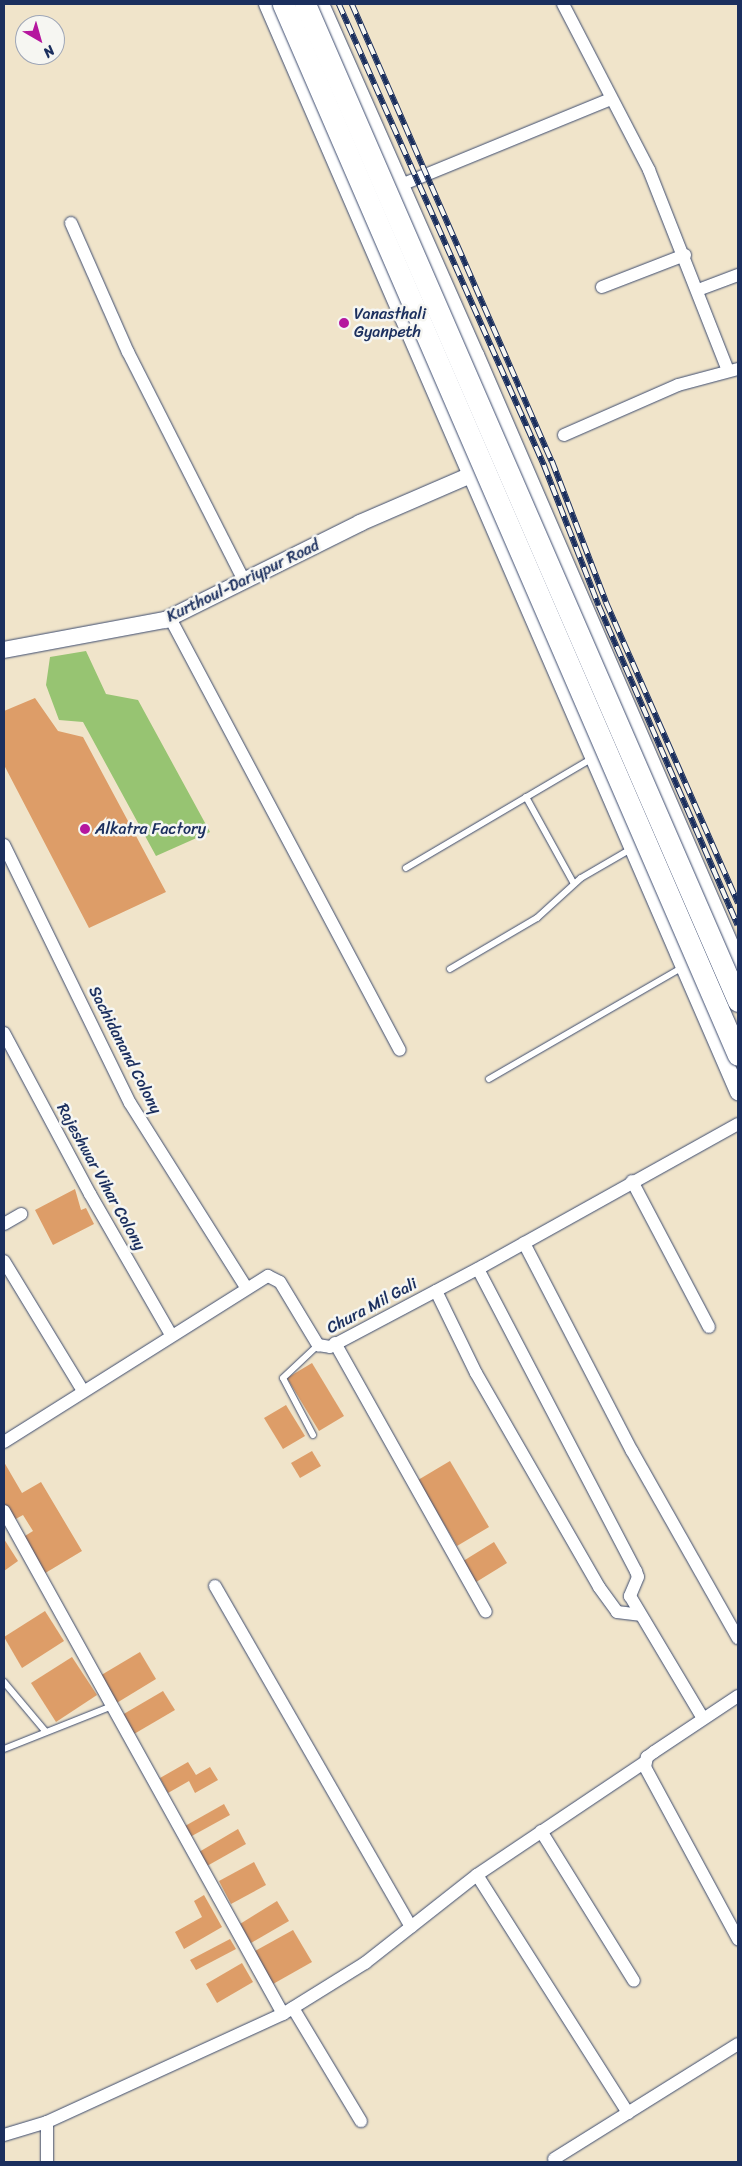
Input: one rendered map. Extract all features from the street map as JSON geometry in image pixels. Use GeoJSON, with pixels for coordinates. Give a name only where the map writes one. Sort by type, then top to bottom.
{"type":"FeatureCollection","features":[{"type":"Feature","properties":{"kind":"highway"},"geometry":{"type":"LineString","coordinates":[[283,4],[735,1064]]}},
{"type":"Feature","properties":{"kind":"highway"},"geometry":{"type":"LineString","coordinates":[[305,4],[738,1001]]}},
{"type":"Feature","properties":{"kind":"street"},"geometry":{"type":"LineString","coordinates":[[267,4],[684,967],[735,1064],[738,1092]]}},
{"type":"Feature","properties":{"kind":"street"},"geometry":{"type":"LineString","coordinates":[[321,4],[476,354],[738,962]]}},
{"type":"Feature","properties":{"kind":"street"},"geometry":{"type":"LineString","coordinates":[[563,4],[649,170],[733,370],[678,384],[564,435]]}},
{"type":"Feature","properties":{"kind":"street"},"geometry":{"type":"LineString","coordinates":[[401,185],[611,99]]}},
{"type":"Feature","properties":{"kind":"street"},"geometry":{"type":"LineString","coordinates":[[71,223],[128,352],[244,581]]}},
{"type":"Feature","properties":{"kind":"street"},"geometry":{"type":"LineString","coordinates":[[602,287],[685,255]]}},
{"type":"Feature","properties":{"kind":"street"},"geometry":{"type":"LineString","coordinates":[[698,290],[738,275]]}},
{"type":"Feature","properties":{"kind":"street"},"geometry":{"type":"LineString","coordinates":[[428,375],[476,354]]}},
{"type":"Feature","properties":{"kind":"street","name":"Kurthoul-Dariypur Road"},"geometry":{"type":"LineString","coordinates":[[4,650],[170,618],[360,523],[471,476]]}},
{"type":"Feature","properties":{"kind":"street"},"geometry":{"type":"LineString","coordinates":[[170,618],[400,1050]]}},
{"type":"Feature","properties":{"kind":"street","name":"Sachidanand Colony"},"geometry":{"type":"LineString","coordinates":[[4,845],[130,1103],[246,1287]]}},
{"type":"Feature","properties":{"kind":"street","name":"Rajeshwar Vihar Colony"},"geometry":{"type":"LineString","coordinates":[[4,1033],[90,1194],[171,1336]]}},
{"type":"Feature","properties":{"kind":"street","name":"Chura Mil Gali"},"geometry":{"type":"LineString","coordinates":[[4,1442],[246,1287],[268,1276],[276,1278],[318,1345],[325,1348],[478,1269],[632,1181],[738,1124]]}},
{"type":"Feature","properties":{"kind":"street"},"geometry":{"type":"LineString","coordinates":[[632,1181],[709,1327]]}},
{"type":"Feature","properties":{"kind":"street"},"geometry":{"type":"LineString","coordinates":[[4,1224],[21,1214]]}},
{"type":"Feature","properties":{"kind":"street"},"geometry":{"type":"LineString","coordinates":[[524,1243],[632,1451],[738,1638]]}},
{"type":"Feature","properties":{"kind":"street"},"geometry":{"type":"LineString","coordinates":[[4,1261],[83,1391]]}},
{"type":"Feature","properties":{"kind":"street"},"geometry":{"type":"LineString","coordinates":[[478,1269],[636,1571],[638,1577],[630,1596],[702,1717]]}},
{"type":"Feature","properties":{"kind":"street"},"geometry":{"type":"LineString","coordinates":[[436,1291],[476,1373],[600,1587],[617,1612],[640,1615]]}},
{"type":"Feature","properties":{"kind":"street"},"geometry":{"type":"LineString","coordinates":[[335,1344],[486,1612]]}},
{"type":"Feature","properties":{"kind":"street"},"geometry":{"type":"LineString","coordinates":[[4,1511],[288,2011],[361,2121]]}},
{"type":"Feature","properties":{"kind":"street"},"geometry":{"type":"LineString","coordinates":[[215,1586],[411,1927]]}},
{"type":"Feature","properties":{"kind":"street"},"geometry":{"type":"LineString","coordinates":[[4,2135],[47,2122],[288,2011],[365,1963],[477,1875],[645,1762],[702,1717],[738,1696]]}},
{"type":"Feature","properties":{"kind":"street"},"geometry":{"type":"LineString","coordinates":[[645,1762],[648,1776],[738,1939]]}},
{"type":"Feature","properties":{"kind":"street"},"geometry":{"type":"LineString","coordinates":[[542,1831],[634,1981]]}},
{"type":"Feature","properties":{"kind":"street"},"geometry":{"type":"LineString","coordinates":[[477,1875],[628,2113]]}},
{"type":"Feature","properties":{"kind":"street"},"geometry":{"type":"LineString","coordinates":[[554,2159],[738,2044]]}},
{"type":"Feature","properties":{"kind":"street"},"geometry":{"type":"LineString","coordinates":[[47,2122],[47,2162]]}},
{"type":"Feature","properties":{"kind":"lane"},"geometry":{"type":"LineString","coordinates":[[406,868],[593,758]]}},
{"type":"Feature","properties":{"kind":"lane"},"geometry":{"type":"LineString","coordinates":[[526,797],[574,884]]}},
{"type":"Feature","properties":{"kind":"lane"},"geometry":{"type":"LineString","coordinates":[[450,969],[547,912],[574,884],[632,848]]}},
{"type":"Feature","properties":{"kind":"lane"},"geometry":{"type":"LineString","coordinates":[[489,1079],[684,967]]}},
{"type":"Feature","properties":{"kind":"lane"},"geometry":{"type":"LineString","coordinates":[[313,1435],[283,1378],[318,1345]]}},
{"type":"Feature","properties":{"kind":"lane"},"geometry":{"type":"LineString","coordinates":[[4,1682],[46,1732]]}},
{"type":"Feature","properties":{"kind":"lane"},"geometry":{"type":"LineString","coordinates":[[4,1749],[114,1705]]}},
{"type":"Feature","properties":{"kind":"green space"},"geometry":{"type":"Polygon","coordinates":[[[86,651],[106,694],[138,700],[210,832],[156,856],[83,722],[59,720],[46,685],[50,657],[86,651]]]}},
{"type":"Feature","properties":{"kind":"building","name":"Alkatra Factory"},"geometry":{"type":"Polygon","coordinates":[[[35,698],[58,731],[83,737],[166,892],[89,928],[4,765],[4,711],[35,698]]]}},
{"type":"Feature","properties":{"kind":"building"},"geometry":{"type":"Polygon","coordinates":[[[75,1189],[81,1210],[86,1208],[94,1224],[53,1245],[35,1210],[75,1189]]]}},
{"type":"Feature","properties":{"kind":"building"},"geometry":{"type":"Polygon","coordinates":[[[312,1363],[344,1416],[319,1431],[287,1378],[312,1363]]]}},
{"type":"Feature","properties":{"kind":"building"},"geometry":{"type":"Polygon","coordinates":[[[286,1405],[305,1436],[283,1449],[264,1418],[286,1405]]]}},
{"type":"Feature","properties":{"kind":"building"},"geometry":{"type":"Polygon","coordinates":[[[312,1451],[321,1466],[300,1478],[291,1463],[312,1451]]]}},
{"type":"Feature","properties":{"kind":"building"},"geometry":{"type":"Polygon","coordinates":[[[450,1461],[489,1527],[457,1546],[418,1480],[450,1461]]]}},
{"type":"Feature","properties":{"kind":"building"},"geometry":{"type":"Polygon","coordinates":[[[4,1462],[22,1493],[41,1482],[82,1551],[42,1575],[20,1539],[33,1531],[23,1515],[12,1521],[4,1506],[4,1462]]]}},
{"type":"Feature","properties":{"kind":"building"},"geometry":{"type":"Polygon","coordinates":[[[4,1539],[18,1561],[4,1571],[4,1539]]]}},
{"type":"Feature","properties":{"kind":"building"},"geometry":{"type":"Polygon","coordinates":[[[494,1542],[507,1563],[473,1584],[460,1563],[494,1542]]]}},
{"type":"Feature","properties":{"kind":"building"},"geometry":{"type":"Polygon","coordinates":[[[45,1611],[64,1641],[22,1668],[4,1637],[45,1611]]]}},
{"type":"Feature","properties":{"kind":"building"},"geometry":{"type":"Polygon","coordinates":[[[140,1652],[156,1679],[115,1704],[98,1677],[140,1652]]]}},
{"type":"Feature","properties":{"kind":"building"},"geometry":{"type":"Polygon","coordinates":[[[72,1657],[97,1695],[56,1722],[31,1683],[72,1657]]]}},
{"type":"Feature","properties":{"kind":"building"},"geometry":{"type":"Polygon","coordinates":[[[163,1691],[175,1710],[134,1734],[122,1715],[163,1691]]]}},
{"type":"Feature","properties":{"kind":"building"},"geometry":{"type":"Polygon","coordinates":[[[188,1762],[196,1775],[210,1767],[218,1780],[195,1793],[189,1781],[168,1793],[160,1778],[188,1762]]]}},
{"type":"Feature","properties":{"kind":"building"},"geometry":{"type":"Polygon","coordinates":[[[224,1804],[230,1815],[190,1837],[185,1826],[224,1804]]]}},
{"type":"Feature","properties":{"kind":"building"},"geometry":{"type":"Polygon","coordinates":[[[238,1829],[246,1844],[207,1866],[199,1852],[238,1829]]]}},
{"type":"Feature","properties":{"kind":"building"},"geometry":{"type":"Polygon","coordinates":[[[254,1862],[266,1885],[231,1904],[219,1881],[254,1862]]]}},
{"type":"Feature","properties":{"kind":"building"},"geometry":{"type":"Polygon","coordinates":[[[204,1895],[222,1927],[184,1949],[175,1932],[202,1917],[194,1901],[204,1895]]]}},
{"type":"Feature","properties":{"kind":"building"},"geometry":{"type":"Polygon","coordinates":[[[277,1901],[289,1921],[251,1943],[240,1924],[277,1901]]]}},
{"type":"Feature","properties":{"kind":"building"},"geometry":{"type":"Polygon","coordinates":[[[293,1930],[312,1962],[273,1984],[255,1951],[293,1930]]]}},
{"type":"Feature","properties":{"kind":"building"},"geometry":{"type":"Polygon","coordinates":[[[230,1939],[236,1949],[196,1970],[190,1960],[230,1939]]]}},
{"type":"Feature","properties":{"kind":"building"},"geometry":{"type":"Polygon","coordinates":[[[242,1963],[253,1982],[217,2003],[206,1984],[242,1963]]]}},
{"type":"Feature","properties":{"kind":"railway"},"geometry":{"type":"LineString","coordinates":[[339,4],[544,465],[599,606],[738,925]]}},
{"type":"Feature","properties":{"kind":"railway"},"geometry":{"type":"LineString","coordinates":[[352,4],[552,461],[606,602],[738,903]]}},
{"type":"Feature","properties":{"kind":"place","name":"Vanasthali Gyanpeth"},"geometry":{"type":"Point","coordinates":[344,323]}},
{"type":"Feature","properties":{"kind":"place","name":"Alkatra Factory"},"geometry":{"type":"Point","coordinates":[85,829]}}]}
